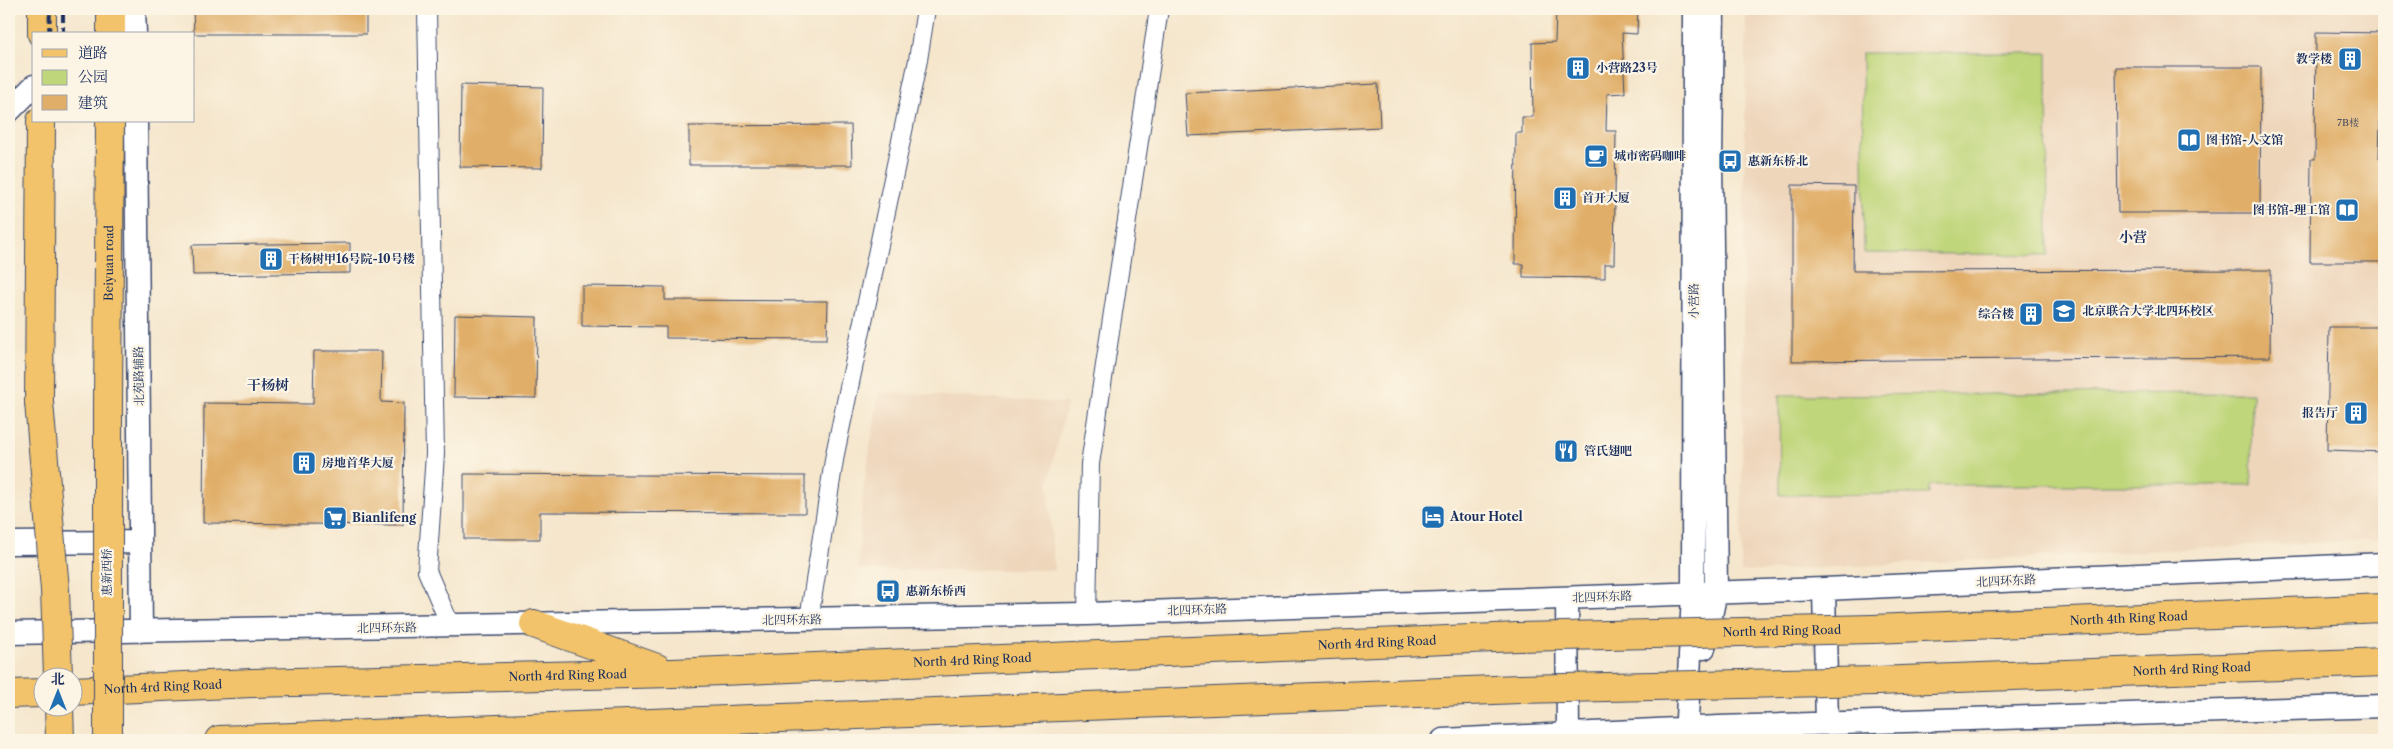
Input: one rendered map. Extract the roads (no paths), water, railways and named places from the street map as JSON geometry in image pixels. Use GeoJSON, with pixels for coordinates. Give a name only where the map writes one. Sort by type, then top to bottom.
{"type":"FeatureCollection","features":[{"type":"Feature","properties":{"kind":"main road"},"geometry":{"type":"LineString","coordinates":[[42,9],[42,32]]}},
{"type":"Feature","properties":{"kind":"main road"},"geometry":{"type":"LineString","coordinates":[[111,9],[111,32]]}},
{"type":"Feature","properties":{"kind":"main road"},"geometry":{"type":"LineString","coordinates":[[41,122],[39,402],[55,590],[58,666]]}},
{"type":"Feature","properties":{"kind":"main road","name":"Beiyuan road"},"geometry":{"type":"LineString","coordinates":[[108,404],[110,122]]}},
{"type":"Feature","properties":{"kind":"main road","name":"惠新西桥"},"geometry":{"type":"LineString","coordinates":[[108,404],[108,740]]}},
{"type":"Feature","properties":{"kind":"main road","name":"North 4th Ring Road"},"geometry":{"type":"LineString","coordinates":[[1873,629],[2384,608]]}},
{"type":"Feature","properties":{"kind":"main road"},"geometry":{"type":"LineString","coordinates":[[534,624],[673,673]]}},
{"type":"Feature","properties":{"kind":"main road","name":"North 4rd Ring Road"},"geometry":{"type":"LineString","coordinates":[[82,691],[252,683],[673,673],[1518,636],[1873,629]]}},
{"type":"Feature","properties":{"kind":"main road","name":"North 4rd Ring Road"},"geometry":{"type":"LineString","coordinates":[[593,726],[1519,689],[1876,681],[2384,662]]}},
{"type":"Feature","properties":{"kind":"main road"},"geometry":{"type":"LineString","coordinates":[[9,694],[32,693]]}},
{"type":"Feature","properties":{"kind":"main road"},"geometry":{"type":"LineString","coordinates":[[59,716],[60,740]]}},
{"type":"Feature","properties":{"kind":"main road"},"geometry":{"type":"LineString","coordinates":[[219,740],[593,726]]}},
{"type":"Feature","properties":{"kind":"main road"},"geometry":{"type":"LineString","coordinates":[[566,740],[593,726]]}},
{"type":"Feature","properties":{"kind":"street"},"geometry":{"type":"LineString","coordinates":[[134,9],[135,32]]}},
{"type":"Feature","properties":{"kind":"street"},"geometry":{"type":"LineString","coordinates":[[427,9],[435,454],[427,571],[452,627]]}},
{"type":"Feature","properties":{"kind":"street"},"geometry":{"type":"LineString","coordinates":[[809,619],[835,454],[918,60],[926,9]]}},
{"type":"Feature","properties":{"kind":"street"},"geometry":{"type":"LineString","coordinates":[[1088,614],[1090,464],[1159,9]]}},
{"type":"Feature","properties":{"kind":"street","name":"小营路"},"geometry":{"type":"LineString","coordinates":[[1686,735],[1693,593],[1694,9]]}},
{"type":"Feature","properties":{"kind":"street","name":"小营路"},"geometry":{"type":"LineString","coordinates":[[1686,735],[1716,592],[1712,160],[1713,9]]}},
{"type":"Feature","properties":{"kind":"street"},"geometry":{"type":"LineString","coordinates":[[9,111],[32,88]]}},
{"type":"Feature","properties":{"kind":"street","name":"北苑路辅路"},"geometry":{"type":"LineString","coordinates":[[136,122],[141,631]]}},
{"type":"Feature","properties":{"kind":"street"},"geometry":{"type":"LineString","coordinates":[[9,543],[140,542]]}},
{"type":"Feature","properties":{"kind":"street","name":"北四环东路"},"geometry":{"type":"LineString","coordinates":[[9,633],[452,627],[1088,614],[1824,589],[2384,564]]}},
{"type":"Feature","properties":{"kind":"street"},"geometry":{"type":"LineString","coordinates":[[1824,589],[1827,724]]}},
{"type":"Feature","properties":{"kind":"street"},"geometry":{"type":"LineString","coordinates":[[1567,598],[1568,734]]}},
{"type":"Feature","properties":{"kind":"street"},"geometry":{"type":"LineString","coordinates":[[1443,740],[1568,734],[1686,735],[1827,724],[2384,706]]}},
{"type":"Feature","properties":{"kind":"railway"},"geometry":{"type":"LineString","coordinates":[[49,32],[50,9]]}},
{"type":"Feature","properties":{"kind":"railway"},"geometry":{"type":"LineString","coordinates":[[63,9],[63,32]]}},
{"type":"Feature","properties":{"kind":"place","name":"教学楼"},"geometry":{"type":"Point","coordinates":[2350,59]}},
{"type":"Feature","properties":{"kind":"place","name":"小营路23号"},"geometry":{"type":"Point","coordinates":[1578,68]}},
{"type":"Feature","properties":{"kind":"place","name":"图书馆-人文馆"},"geometry":{"type":"Point","coordinates":[2189,140]}},
{"type":"Feature","properties":{"kind":"place","name":"城市密码咖啡"},"geometry":{"type":"Point","coordinates":[1596,156]}},
{"type":"Feature","properties":{"kind":"place","name":"惠新东桥北"},"geometry":{"type":"Point","coordinates":[1730,161]}},
{"type":"Feature","properties":{"kind":"place","name":"首开大厦"},"geometry":{"type":"Point","coordinates":[1565,198]}},
{"type":"Feature","properties":{"kind":"place","name":"图书馆-理工馆"},"geometry":{"type":"Point","coordinates":[2347,210]}},
{"type":"Feature","properties":{"kind":"place","name":"干杨树甲16号院-10号楼"},"geometry":{"type":"Point","coordinates":[271,259]}},
{"type":"Feature","properties":{"kind":"place","name":"北京联合大学北四环校区"},"geometry":{"type":"Point","coordinates":[2064,311]}},
{"type":"Feature","properties":{"kind":"place","name":"综合楼"},"geometry":{"type":"Point","coordinates":[2031,314]}},
{"type":"Feature","properties":{"kind":"place","name":"报告厅"},"geometry":{"type":"Point","coordinates":[2356,413]}},
{"type":"Feature","properties":{"kind":"place","name":"管氏翅吧"},"geometry":{"type":"Point","coordinates":[1566,451]}},
{"type":"Feature","properties":{"kind":"place","name":"房地首华大厦"},"geometry":{"type":"Point","coordinates":[304,463]}},
{"type":"Feature","properties":{"kind":"place","name":"Atour Hotel"},"geometry":{"type":"Point","coordinates":[1433,517]}},
{"type":"Feature","properties":{"kind":"place","name":"Bianlifeng"},"geometry":{"type":"Point","coordinates":[335,518]}},
{"type":"Feature","properties":{"kind":"place","name":"惠新东桥西"},"geometry":{"type":"Point","coordinates":[888,591]}},
{"type":"Feature","properties":{"kind":"district","name":"小营"},"geometry":{"type":"Point","coordinates":[2133,237]}},
{"type":"Feature","properties":{"kind":"district","name":"干杨树"},"geometry":{"type":"Point","coordinates":[268,385]}}]}
